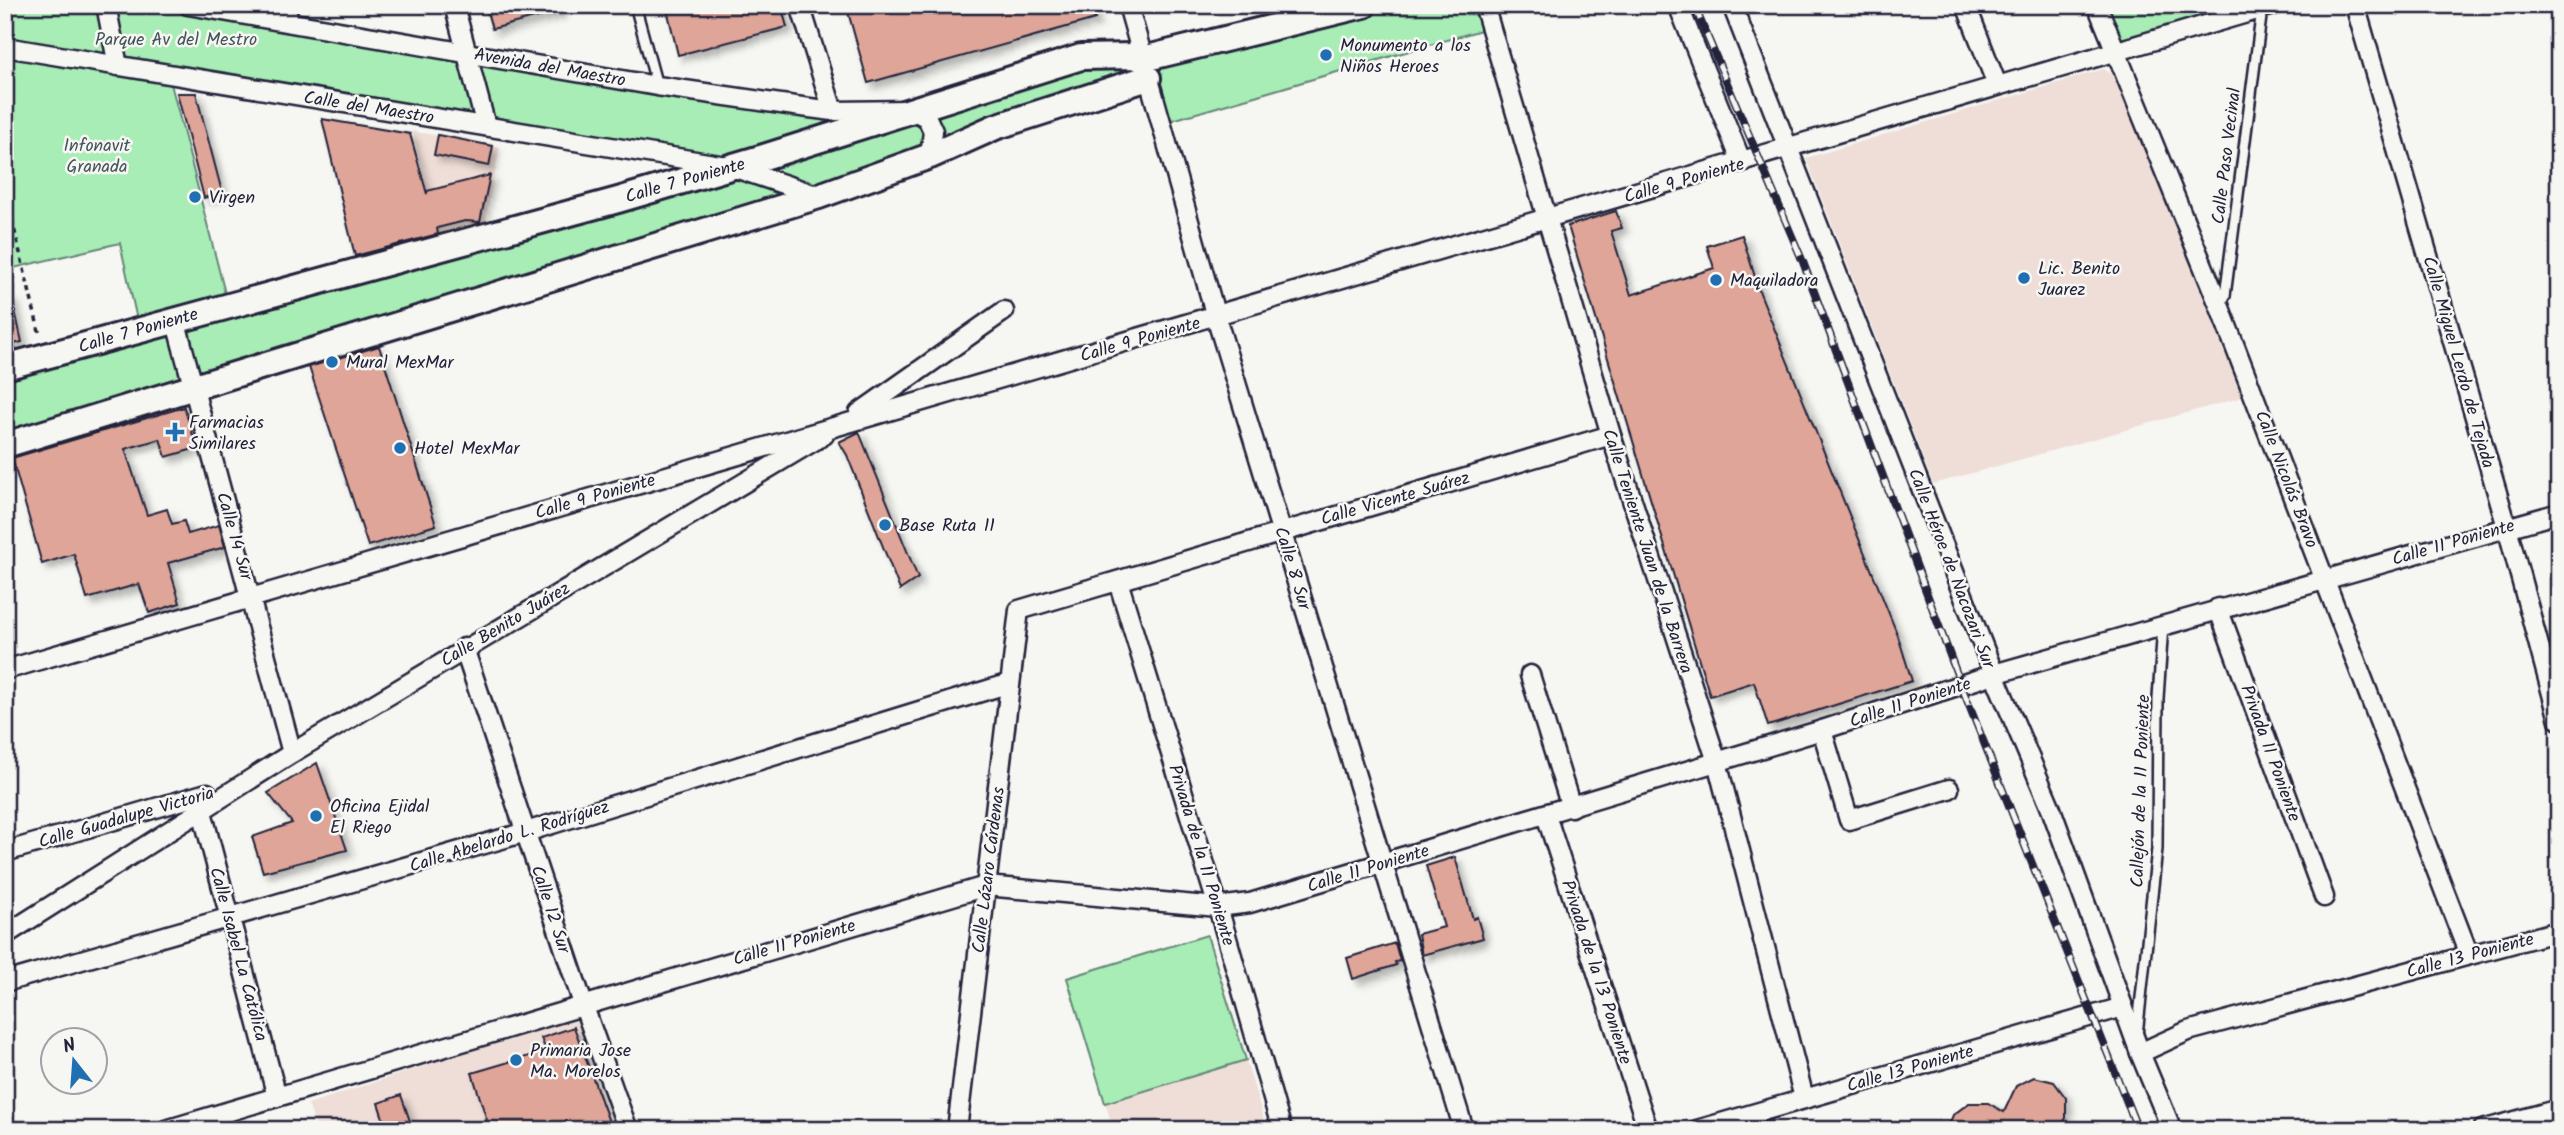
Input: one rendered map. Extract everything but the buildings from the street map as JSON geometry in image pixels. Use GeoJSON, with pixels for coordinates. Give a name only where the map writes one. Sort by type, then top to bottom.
{"type":"FeatureCollection","features":[{"type":"Feature","properties":{"kind":"main road","name":"Calle 7 Poniente"},"geometry":{"type":"LineString","coordinates":[[5,445],[193,390],[819,196],[930,156],[995,127],[1145,68],[1311,13],[1364,5]]}},
{"type":"Feature","properties":{"kind":"main road","name":"Calle 7 Poniente"},"geometry":{"type":"LineString","coordinates":[[5,367],[732,166],[1081,57],[1134,56],[1145,68]]}},
{"type":"Feature","properties":{"kind":"street"},"geometry":{"type":"LineString","coordinates":[[106,5],[118,66]]}},
{"type":"Feature","properties":{"kind":"street","name":"Avenida del Maestro"},"geometry":{"type":"LineString","coordinates":[[188,5],[657,86],[833,111],[913,110]]}},
{"type":"Feature","properties":{"kind":"street"},"geometry":{"type":"LineString","coordinates":[[454,5],[486,126]]}},
{"type":"Feature","properties":{"kind":"street"},"geometry":{"type":"LineString","coordinates":[[800,5],[833,111]]}},
{"type":"Feature","properties":{"kind":"street","name":"Calle 8 Sur"},"geometry":{"type":"LineString","coordinates":[[1128,5],[1216,317],[1464,1130]]}},
{"type":"Feature","properties":{"kind":"street","name":"Calle Teniente Juan de la Barrera"},"geometry":{"type":"LineString","coordinates":[[1484,5],[1611,435],[1717,762],[1804,1098]]}},
{"type":"Feature","properties":{"kind":"street"},"geometry":{"type":"LineString","coordinates":[[1678,5],[1742,163]]}},
{"type":"Feature","properties":{"kind":"street","name":"Calle Héroe de Nacozari Sur"},"geometry":{"type":"LineString","coordinates":[[1732,5],[1994,674],[2050,806],[2138,1047],[2172,1130]]}},
{"type":"Feature","properties":{"kind":"street"},"geometry":{"type":"LineString","coordinates":[[1966,5],[1997,85]]}},
{"type":"Feature","properties":{"kind":"street","name":"Calle Nicolás Bravo"},"geometry":{"type":"LineString","coordinates":[[2097,5],[2219,305],[2469,956]]}},
{"type":"Feature","properties":{"kind":"street","name":"Calle Miguel Lerdo de Tejada"},"geometry":{"type":"LineString","coordinates":[[2356,5],[2507,527],[2559,720]]}},
{"type":"Feature","properties":{"kind":"street","name":"Calle 9 Poniente"},"geometry":{"type":"LineString","coordinates":[[5,670],[846,422],[1742,163],[2115,52],[2227,12],[2268,7]]}},
{"type":"Feature","properties":{"kind":"street","name":"Calle del Maestro"},"geometry":{"type":"LineString","coordinates":[[5,47],[732,166],[819,196]]}},
{"type":"Feature","properties":{"kind":"street"},"geometry":{"type":"LineString","coordinates":[[913,110],[927,118],[933,131],[930,156]]}},
{"type":"Feature","properties":{"kind":"street","name":"Calle Benito Juárez"},"geometry":{"type":"LineString","coordinates":[[5,935],[200,803],[246,782],[464,648],[846,422],[1004,311]]}},
{"type":"Feature","properties":{"kind":"street","name":"Calle 14 Sur"},"geometry":{"type":"LineString","coordinates":[[175,319],[292,753]]}},
{"type":"Feature","properties":{"kind":"street","name":"Calle Vicente Suárez"},"geometry":{"type":"LineString","coordinates":[[1018,610],[1611,435]]}},
{"type":"Feature","properties":{"kind":"street","name":"Calle 11 Poniente"},"geometry":{"type":"LineString","coordinates":[[166,1130],[209,1123],[277,1097],[986,886],[1218,907],[1250,903],[1546,815],[1994,674],[2559,513]]}},
{"type":"Feature","properties":{"kind":"street","name":"Privada de la 11 Poniente"},"geometry":{"type":"LineString","coordinates":[[1118,581],[1218,907],[1282,1130]]}},
{"type":"Feature","properties":{"kind":"street","name":"Privada 11 Poniente"},"geometry":{"type":"LineString","coordinates":[[2218,608],[2323,897]]}},
{"type":"Feature","properties":{"kind":"street","name":"Calle Lázaro Cárdenas"},"geometry":{"type":"LineString","coordinates":[[957,1130],[1018,610]]}},
{"type":"Feature","properties":{"kind":"street","name":"Calle 12 Sur"},"geometry":{"type":"LineString","coordinates":[[464,648],[628,1130]]}},
{"type":"Feature","properties":{"kind":"street"},"geometry":{"type":"LineString","coordinates":[[1530,675],[1571,807]]}},
{"type":"Feature","properties":{"kind":"street","name":"Calle Abelardo L. Rodríguez"},"geometry":{"type":"LineString","coordinates":[[5,982],[526,832],[1010,683]]}},
{"type":"Feature","properties":{"kind":"street"},"geometry":{"type":"LineString","coordinates":[[1822,730],[1849,820],[1949,789]]}},
{"type":"Feature","properties":{"kind":"street","name":"Calle Guadalupe Victoria"},"geometry":{"type":"LineString","coordinates":[[5,852],[200,803]]}},
{"type":"Feature","properties":{"kind":"street","name":"Calle Isabel La Católica"},"geometry":{"type":"LineString","coordinates":[[200,803],[277,1097]]}},
{"type":"Feature","properties":{"kind":"street","name":"Privada de la 13 Poniente"},"geometry":{"type":"LineString","coordinates":[[1546,815],[1648,1130]]}},
{"type":"Feature","properties":{"kind":"street","name":"Calle 13 Poniente"},"geometry":{"type":"LineString","coordinates":[[2138,1047],[2188,1031],[2559,931]]}},
{"type":"Feature","properties":{"kind":"street","name":"Calle 13 Poniente"},"geometry":{"type":"LineString","coordinates":[[1697,1130],[2123,1007]]}},
{"type":"Feature","properties":{"kind":"street"},"geometry":{"type":"LineString","coordinates":[[2491,1129],[2559,1109]]}},
{"type":"Feature","properties":{"kind":"lane"},"geometry":{"type":"LineString","coordinates":[[290,5],[295,24]]}},
{"type":"Feature","properties":{"kind":"lane"},"geometry":{"type":"LineString","coordinates":[[635,5],[657,86]]}},
{"type":"Feature","properties":{"kind":"lane","name":"Calle Paso Vecinal"},"geometry":{"type":"LineString","coordinates":[[2219,305],[2224,296],[2268,7]]}},
{"type":"Feature","properties":{"kind":"lane","name":"Callejón de la 11 Poniente"},"geometry":{"type":"LineString","coordinates":[[2138,1047],[2157,849],[2158,698],[2163,625]]}},
{"type":"Feature","properties":{"kind":"path"},"geometry":{"type":"LineString","coordinates":[[5,191],[44,356]]}},
{"type":"Feature","properties":{"kind":"shaded area","name":"Lic. Benito Juarez"},"geometry":{"type":"Polygon","coordinates":[[[2104,69],[2117,78],[2243,397],[1933,484],[1806,158],[2104,69]]]}},
{"type":"Feature","properties":{"kind":"shaded area"},"geometry":{"type":"Polygon","coordinates":[[[412,131],[500,147],[485,223],[438,235],[412,131]]]}},
{"type":"Feature","properties":{"kind":"shaded area","name":"Primaria Jose Ma. Morelos"},"geometry":{"type":"Polygon","coordinates":[[[576,1016],[612,1130],[317,1130],[308,1104],[576,1016]]]}},
{"type":"Feature","properties":{"kind":"shaded area"},"geometry":{"type":"Polygon","coordinates":[[[1246,1060],[1267,1130],[1114,1130],[1105,1103],[1246,1060]]]}},
{"type":"Feature","properties":{"kind":"green space","name":"Parque Av del Mestro"},"geometry":{"type":"Polygon","coordinates":[[[5,5],[176,5],[828,118],[830,134],[765,155],[719,156],[5,46],[5,5]]]}},
{"type":"Feature","properties":{"kind":"green space"},"geometry":{"type":"Polygon","coordinates":[[[1380,5],[1474,5],[1481,30],[1169,121],[1148,65],[1380,5]]]}},
{"type":"Feature","properties":{"kind":"green space"},"geometry":{"type":"Polygon","coordinates":[[[2104,5],[2220,5],[2222,11],[2120,45],[2104,5]]]}},
{"type":"Feature","properties":{"kind":"green space","name":"Infonavit Granada"},"geometry":{"type":"Polygon","coordinates":[[[5,47],[169,76],[228,305],[1081,58],[1126,59],[1142,77],[965,141],[5,444],[5,367],[139,329],[120,243],[5,270],[5,47]]]}},
{"type":"Feature","properties":{"kind":"green space"},"geometry":{"type":"Polygon","coordinates":[[[1207,935],[1246,1060],[1105,1103],[1067,978],[1207,935]]]}},
{"type":"Feature","properties":{"kind":"railway"},"geometry":{"type":"LineString","coordinates":[[1694,5],[1803,262],[1961,685],[2138,1130]]}},
{"type":"Feature","properties":{"kind":"place","name":"Monumento a los Niños Heroes"},"geometry":{"type":"Point","coordinates":[1326,55]}},
{"type":"Feature","properties":{"kind":"place","name":"Virgen"},"geometry":{"type":"Point","coordinates":[195,197]}},
{"type":"Feature","properties":{"kind":"place","name":"Lic. Benito Juarez"},"geometry":{"type":"Point","coordinates":[2024,278]}},
{"type":"Feature","properties":{"kind":"place","name":"Maquiladora"},"geometry":{"type":"Point","coordinates":[1716,280]}},
{"type":"Feature","properties":{"kind":"place","name":"Mural MexMar"},"geometry":{"type":"Point","coordinates":[332,362]}},
{"type":"Feature","properties":{"kind":"place","name":"Farmacias Similares"},"geometry":{"type":"Point","coordinates":[175,432]}},
{"type":"Feature","properties":{"kind":"place","name":"Hotel MexMar"},"geometry":{"type":"Point","coordinates":[400,448]}},
{"type":"Feature","properties":{"kind":"place","name":"Base Ruta 11"},"geometry":{"type":"Point","coordinates":[885,525]}},
{"type":"Feature","properties":{"kind":"place","name":"Oficina Ejidal El Riego"},"geometry":{"type":"Point","coordinates":[316,816]}},
{"type":"Feature","properties":{"kind":"place","name":"Primaria Jose Ma. Morelos"},"geometry":{"type":"Point","coordinates":[516,1060]}}]}
